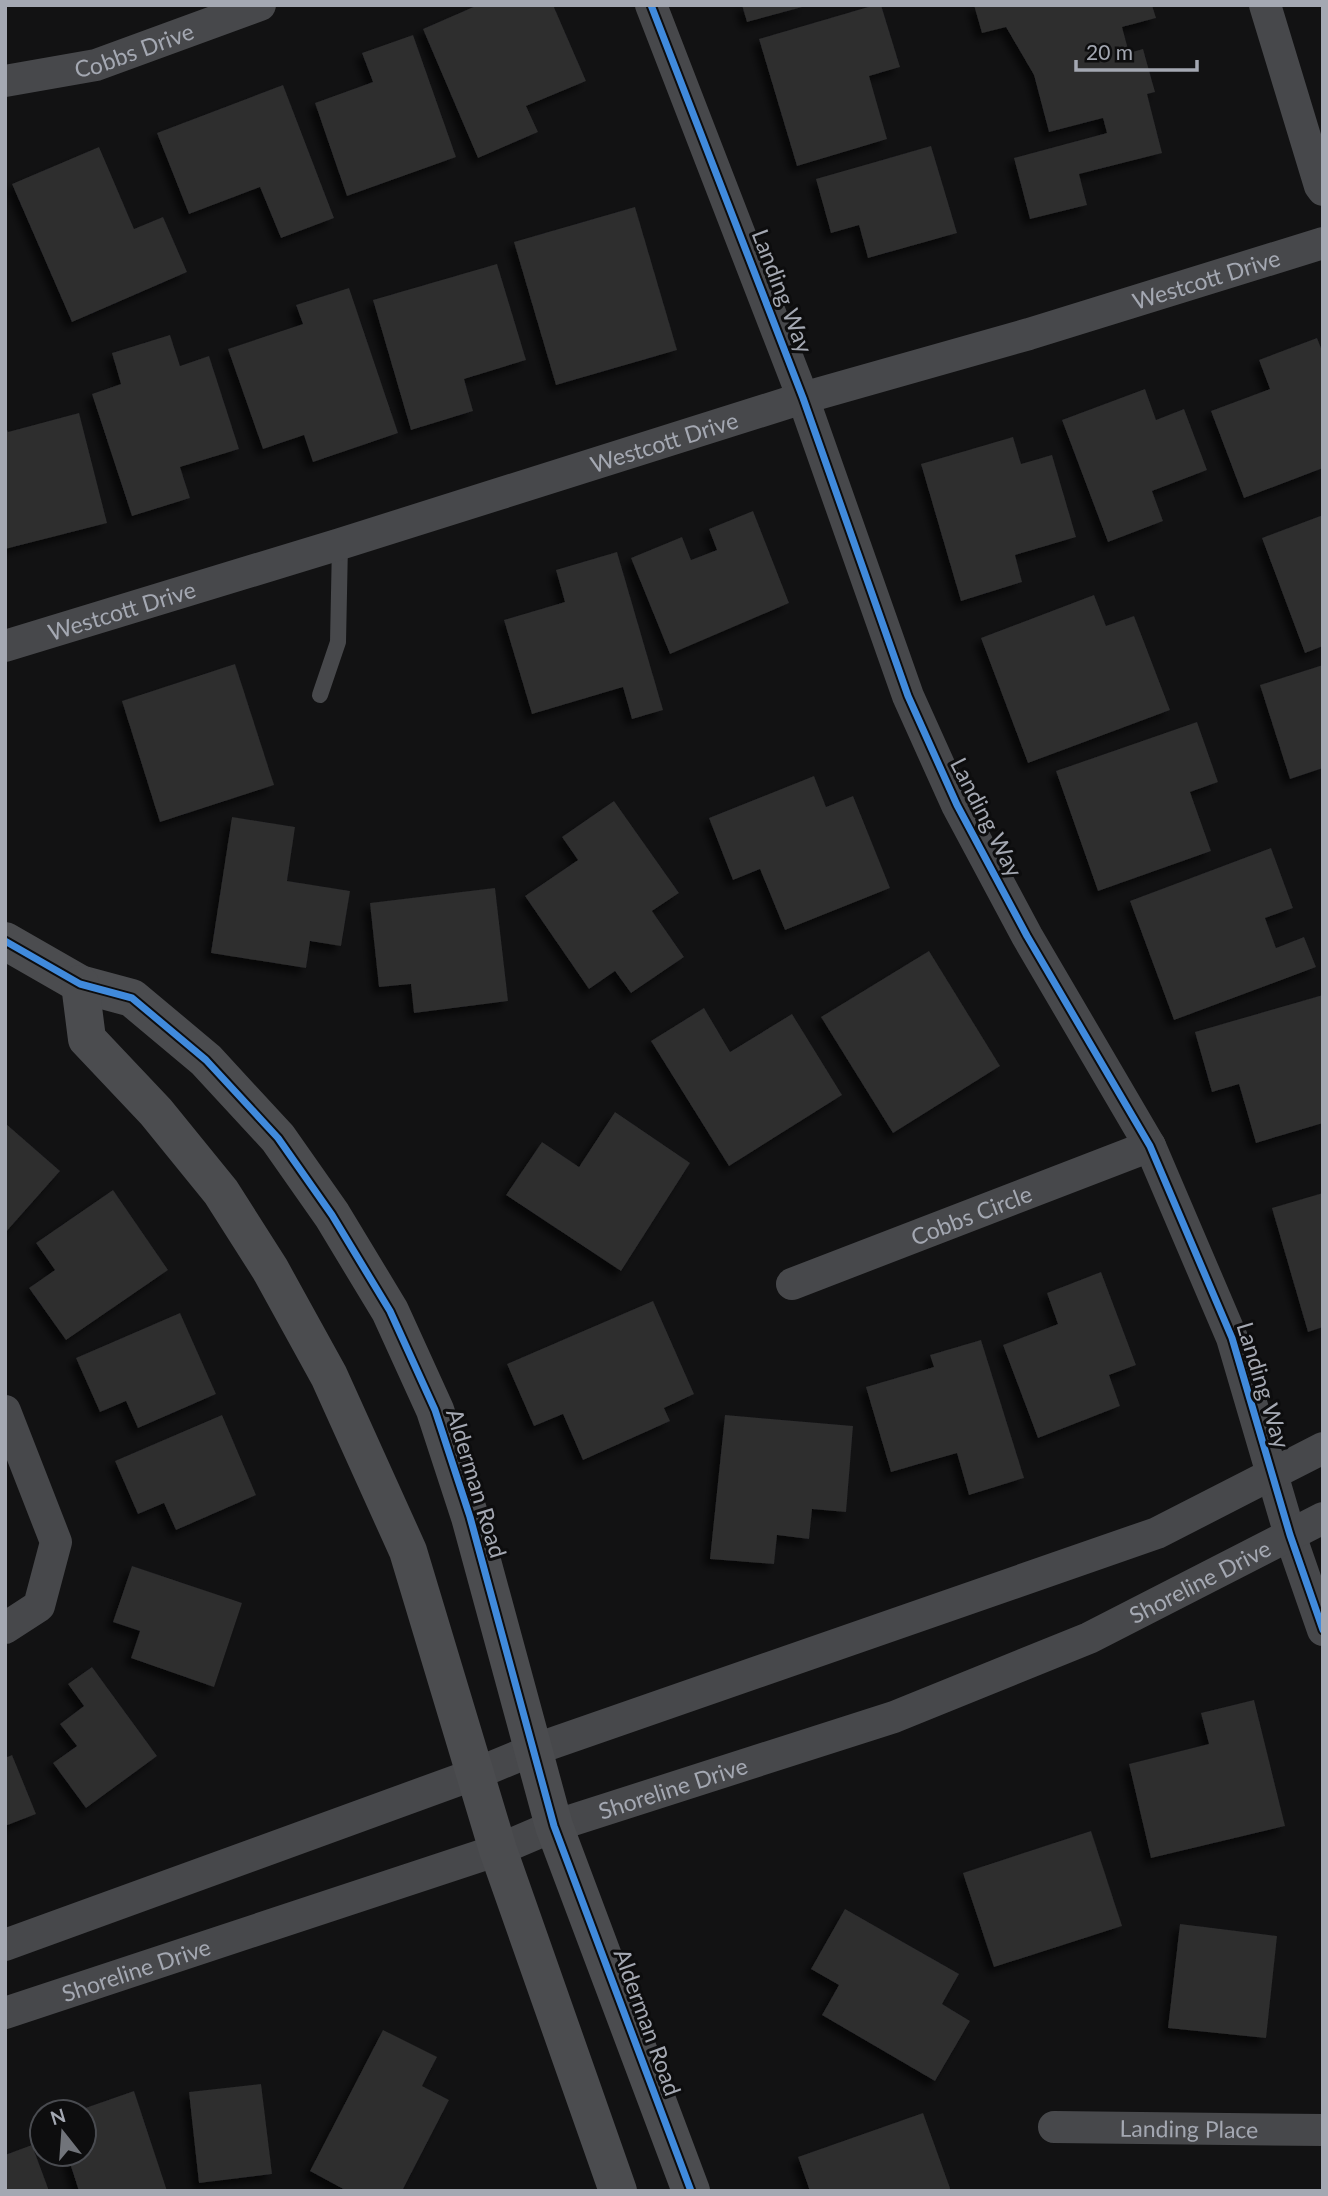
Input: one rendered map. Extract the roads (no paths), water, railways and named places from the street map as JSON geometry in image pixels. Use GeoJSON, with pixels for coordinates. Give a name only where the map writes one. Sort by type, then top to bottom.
{"type":"FeatureCollection","features":[{"type":"Feature","properties":{"kind":"street","name":"Cobbs Drive"},"geometry":{"type":"LineString","coordinates":[[5,81],[96,65],[260,5]]}},
{"type":"Feature","properties":{"kind":"street","name":"Landing Way"},"geometry":{"type":"LineString","coordinates":[[651,5],[803,398],[908,696],[957,805],[1027,936],[1150,1146],[1232,1338],[1290,1535],[1323,1630]]}},
{"type":"Feature","properties":{"kind":"street"},"geometry":{"type":"LineString","coordinates":[[1265,5],[1323,190]]}},
{"type":"Feature","properties":{"kind":"street","name":"Westcott Drive"},"geometry":{"type":"LineString","coordinates":[[5,646],[803,398],[1029,334],[1323,243]]}},
{"type":"Feature","properties":{"kind":"street","name":"Alderman Road"},"geometry":{"type":"LineString","coordinates":[[5,941],[80,984],[132,998],[206,1060],[278,1138],[332,1216],[390,1311],[435,1410],[470,1517],[554,1826],[691,2191]]}},
{"type":"Feature","properties":{"kind":"street"},"geometry":{"type":"LineString","coordinates":[[80,984],[87,1039],[156,1112],[221,1192],[270,1269],[329,1376],[408,1551],[498,1850],[618,2191]]}},
{"type":"Feature","properties":{"kind":"street","name":"Cobbs Circle"},"geometry":{"type":"LineString","coordinates":[[792,1284],[1150,1146]]}},
{"type":"Feature","properties":{"kind":"street"},"geometry":{"type":"LineString","coordinates":[[5,1411],[56,1542],[39,1606],[5,1628]]}},
{"type":"Feature","properties":{"kind":"street"},"geometry":{"type":"LineString","coordinates":[[5,1945],[475,1774],[533,1750],[1157,1533],[1323,1448]]}},
{"type":"Feature","properties":{"kind":"street","name":"Shoreline Drive"},"geometry":{"type":"LineString","coordinates":[[5,2013],[498,1850],[554,1826],[894,1717],[1088,1638],[1323,1518]]}},
{"type":"Feature","properties":{"kind":"street","name":"Landing Place"},"geometry":{"type":"LineString","coordinates":[[1054,2127],[1323,2130]]}},
{"type":"Feature","properties":{"kind":"lane"},"geometry":{"type":"LineString","coordinates":[[320,695],[338,642],[340,544]]}}]}
